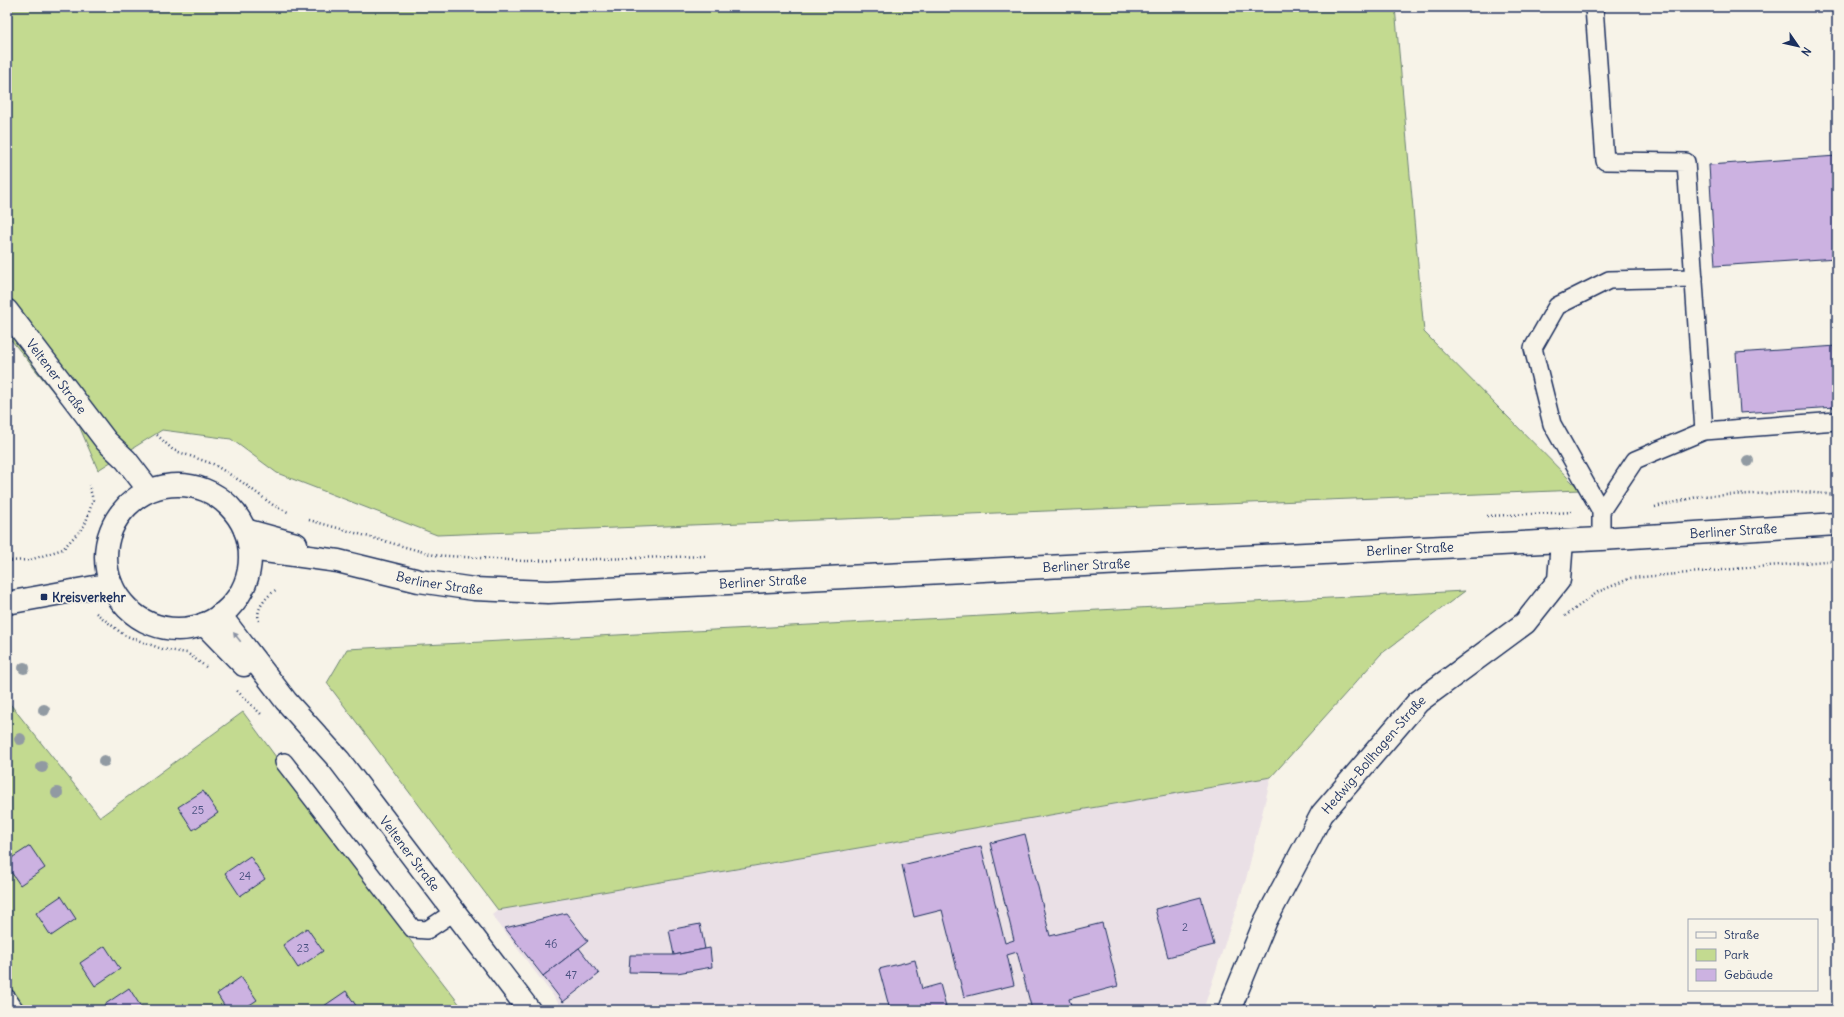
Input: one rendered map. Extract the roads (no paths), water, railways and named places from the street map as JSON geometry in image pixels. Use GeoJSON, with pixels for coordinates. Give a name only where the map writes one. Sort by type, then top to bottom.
{"type":"FeatureCollection","features":[{"type":"Feature","properties":{"kind":"main road","name":"Veltener Straße"},"geometry":{"type":"LineString","coordinates":[[7,311],[106,441],[126,460],[143,493]]}},
{"type":"Feature","properties":{"kind":"main road"},"geometry":{"type":"LineString","coordinates":[[168,485],[187,485],[206,490],[222,499],[231,508],[248,539],[249,568],[244,586],[234,602],[212,620],[186,629],[167,628],[149,623],[133,614],[120,600],[109,578],[106,550],[111,529],[122,511],[143,493],[168,485]]}},
{"type":"Feature","properties":{"kind":"main road","name":"Berliner Straße"},"geometry":{"type":"LineString","coordinates":[[248,539],[418,581],[474,589],[548,592],[1601,539],[1837,524]]}},
{"type":"Feature","properties":{"kind":"main road","name":"Hedwig-Bollhagen-Straße"},"geometry":{"type":"LineString","coordinates":[[1229,1010],[1266,920],[1322,814],[1418,702],[1525,623],[1559,580],[1562,541]]}},
{"type":"Feature","properties":{"kind":"main road"},"geometry":{"type":"LineString","coordinates":[[7,592],[109,578]]}},
{"type":"Feature","properties":{"kind":"main road"},"geometry":{"type":"LineString","coordinates":[[7,603],[109,578]]}},
{"type":"Feature","properties":{"kind":"main road","name":"Veltener Straße"},"geometry":{"type":"LineString","coordinates":[[212,620],[243,664],[286,701],[339,760],[529,1010]]}},
{"type":"Feature","properties":{"kind":"lane"},"geometry":{"type":"LineString","coordinates":[[1594,7],[1604,161],[1686,162],[1704,431]]}},
{"type":"Feature","properties":{"kind":"lane"},"geometry":{"type":"LineString","coordinates":[[1601,539],[1601,511],[1552,424],[1533,348],[1557,306],[1609,280],[1694,278]]}},
{"type":"Feature","properties":{"kind":"lane"},"geometry":{"type":"LineString","coordinates":[[1601,511],[1635,460],[1704,431],[1837,421]]}},
{"type":"Feature","properties":{"kind":"lane"},"geometry":{"type":"LineString","coordinates":[[284,762],[413,929],[427,930],[454,912]]}},
{"type":"Feature","properties":{"kind":"lane"},"geometry":{"type":"LineString","coordinates":[[7,998],[15,1010]]}},
{"type":"Feature","properties":{"kind":"place","name":"Kreisverkehr"},"geometry":{"type":"Point","coordinates":[44,597]}}]}
